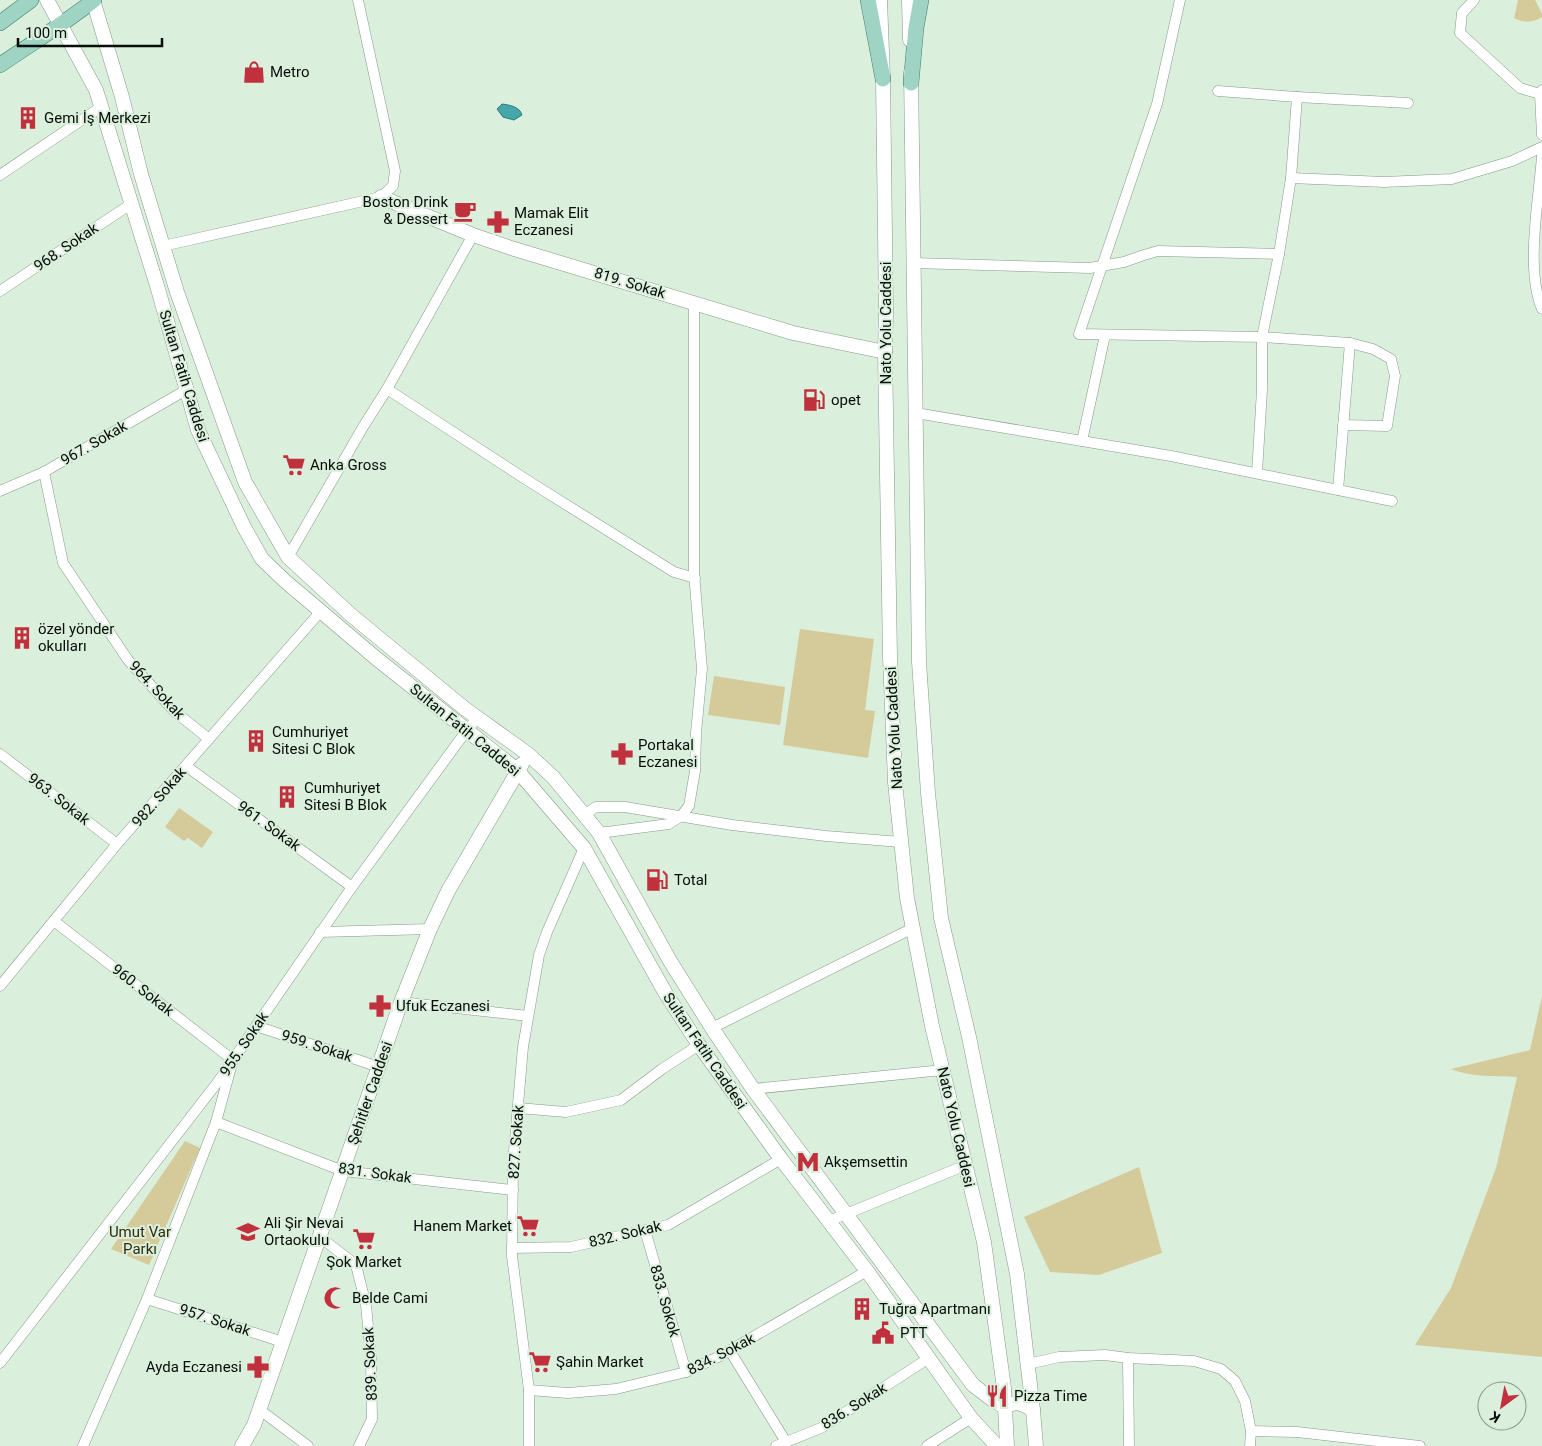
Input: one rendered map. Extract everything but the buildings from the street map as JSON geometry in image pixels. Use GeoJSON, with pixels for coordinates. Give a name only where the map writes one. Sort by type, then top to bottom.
{"type":"FeatureCollection","features":[{"type":"Feature","properties":{"kind":"main road"},"geometry":{"type":"LineString","coordinates":[[0,23],[31,0]]}},
{"type":"Feature","properties":{"kind":"main road","name":"Sultan Fatih Caddesi"},"geometry":{"type":"LineString","coordinates":[[47,0],[96,90],[158,289],[198,430],[244,527],[262,559],[321,611],[517,770],[584,848],[666,994],[699,1045],[781,1159],[867,1270],[971,1418],[997,1446]]}},
{"type":"Feature","properties":{"kind":"main road"},"geometry":{"type":"LineString","coordinates":[[0,65],[62,25],[94,0]]}},
{"type":"Feature","properties":{"kind":"main road","name":"Sultan Fatih Caddesi"},"geometry":{"type":"LineString","coordinates":[[94,0],[122,97],[141,174],[178,292],[245,482],[288,557],[351,615],[478,717],[528,754],[553,777],[599,833],[670,961],[753,1089],[973,1384],[994,1401],[1005,1407]]}},
{"type":"Feature","properties":{"kind":"main road"},"geometry":{"type":"LineString","coordinates":[[868,0],[883,79]]}},
{"type":"Feature","properties":{"kind":"main road","name":"Nato Yolu Caddesi"},"geometry":{"type":"LineString","coordinates":[[880,0],[883,79],[890,656],[895,782],[907,898],[932,1026],[984,1242],[1004,1388],[1007,1446]]}},
{"type":"Feature","properties":{"kind":"main road","name":"Nato Yolu Caddesi"},"geometry":{"type":"LineString","coordinates":[[909,0],[919,662],[928,793],[941,918],[968,1037],[1017,1274],[1036,1446]]}},
{"type":"Feature","properties":{"kind":"main road"},"geometry":{"type":"LineString","coordinates":[[911,83],[916,28],[921,0]]}},
{"type":"Feature","properties":{"kind":"main road","name":"819. Sokak"},"geometry":{"type":"LineString","coordinates":[[381,197],[473,235],[793,333],[885,352]]}},
{"type":"Feature","properties":{"kind":"main road","name":"Şehitler Caddesi"},"geometry":{"type":"LineString","coordinates":[[242,1446],[260,1410],[401,1002],[430,929],[448,891],[528,754]]}},
{"type":"Feature","properties":{"kind":"main road"},"geometry":{"type":"LineString","coordinates":[[1005,1407],[1012,1403],[1023,1404],[1033,1410]]}},
{"type":"Feature","properties":{"kind":"street"},"geometry":{"type":"LineString","coordinates":[[163,246],[381,197],[393,186],[395,170],[358,0]]}},
{"type":"Feature","properties":{"kind":"street"},"geometry":{"type":"LineString","coordinates":[[1180,0],[1157,104],[1100,267],[1079,334],[1262,338],[1350,343],[1373,349],[1391,359],[1396,376],[1387,426],[1343,425]]}},
{"type":"Feature","properties":{"kind":"street"},"geometry":{"type":"LineString","coordinates":[[1474,0],[1462,13],[1460,33],[1520,88],[1541,92],[1542,135]]}},
{"type":"Feature","properties":{"kind":"street"},"geometry":{"type":"LineString","coordinates":[[1218,91],[1408,103]]}},
{"type":"Feature","properties":{"kind":"street"},"geometry":{"type":"LineString","coordinates":[[1256,473],[1262,390],[1262,338],[1279,254],[1291,178],[1297,97]]}},
{"type":"Feature","properties":{"kind":"street"},"geometry":{"type":"LineString","coordinates":[[0,175],[101,107]]}},
{"type":"Feature","properties":{"kind":"street"},"geometry":{"type":"LineString","coordinates":[[1291,178],[1384,182],[1452,179],[1512,161],[1542,147]]}},
{"type":"Feature","properties":{"kind":"street"},"geometry":{"type":"LineString","coordinates":[[1542,156],[1533,257],[1538,299],[1542,309]]}},
{"type":"Feature","properties":{"kind":"street","name":"968. Sokak"},"geometry":{"type":"LineString","coordinates":[[0,291],[131,204]]}},
{"type":"Feature","properties":{"kind":"street"},"geometry":{"type":"LineString","coordinates":[[288,557],[362,427],[387,389],[473,235]]}},
{"type":"Feature","properties":{"kind":"street"},"geometry":{"type":"LineString","coordinates":[[914,263],[1100,267],[1124,262],[1158,251],[1279,254]]}},
{"type":"Feature","properties":{"kind":"street"},"geometry":{"type":"LineString","coordinates":[[599,833],[669,824],[681,816],[689,806],[695,771],[696,733],[702,669],[694,578],[694,302]]}},
{"type":"Feature","properties":{"kind":"street"},"geometry":{"type":"LineString","coordinates":[[1082,441],[1105,335]]}},
{"type":"Feature","properties":{"kind":"street"},"geometry":{"type":"LineString","coordinates":[[1338,490],[1350,343]]}},
{"type":"Feature","properties":{"kind":"street"},"geometry":{"type":"LineString","coordinates":[[387,389],[530,482],[674,572],[694,578]]}},
{"type":"Feature","properties":{"kind":"street","name":"967. Sokak"},"geometry":{"type":"LineString","coordinates":[[0,491],[44,472],[186,390]]}},
{"type":"Feature","properties":{"kind":"street"},"geometry":{"type":"LineString","coordinates":[[916,413],[1171,456],[1392,501]]}},
{"type":"Feature","properties":{"kind":"street","name":"964. Sokak"},"geometry":{"type":"LineString","coordinates":[[44,472],[63,563],[128,660],[174,711],[209,739]]}},
{"type":"Feature","properties":{"kind":"street","name":"982. Sokak"},"geometry":{"type":"LineString","coordinates":[[0,986],[117,844],[321,611]]}},
{"type":"Feature","properties":{"kind":"street","name":"955. Sokak"},"geometry":{"type":"LineString","coordinates":[[0,1363],[217,1083],[352,887],[478,717]]}},
{"type":"Feature","properties":{"kind":"street","name":"963. Sokak"},"geometry":{"type":"LineString","coordinates":[[0,754],[117,844]]}},
{"type":"Feature","properties":{"kind":"street","name":"961. Sokak"},"geometry":{"type":"LineString","coordinates":[[186,766],[352,887]]}},
{"type":"Feature","properties":{"kind":"street"},"geometry":{"type":"LineString","coordinates":[[584,814],[596,807],[625,807],[732,825],[901,842]]}},
{"type":"Feature","properties":{"kind":"street","name":"827. Sokak"},"geometry":{"type":"LineString","coordinates":[[529,1446],[529,1390],[512,1256],[513,1162],[523,1046],[539,955],[547,932],[584,848]]}},
{"type":"Feature","properties":{"kind":"street","name":"960. Sokak"},"geometry":{"type":"LineString","coordinates":[[54,921],[233,1060]]}},
{"type":"Feature","properties":{"kind":"street"},"geometry":{"type":"LineString","coordinates":[[712,1028],[913,928]]}},
{"type":"Feature","properties":{"kind":"street"},"geometry":{"type":"LineString","coordinates":[[320,932],[430,929]]}},
{"type":"Feature","properties":{"kind":"street"},"geometry":{"type":"LineString","coordinates":[[401,1002],[528,1016]]}},
{"type":"Feature","properties":{"kind":"street","name":"959. Sokak"},"geometry":{"type":"LineString","coordinates":[[256,1026],[379,1067]]}},
{"type":"Feature","properties":{"kind":"street"},"geometry":{"type":"LineString","coordinates":[[518,1108],[566,1112],[621,1100],[662,1069],[699,1045]]}},
{"type":"Feature","properties":{"kind":"street"},"geometry":{"type":"LineString","coordinates":[[83,1446],[147,1299],[216,1122],[233,1060]]}},
{"type":"Feature","properties":{"kind":"street"},"geometry":{"type":"LineString","coordinates":[[753,1089],[943,1070]]}},
{"type":"Feature","properties":{"kind":"street","name":"831. Sokak"},"geometry":{"type":"LineString","coordinates":[[216,1122],[343,1171],[512,1190]]}},
{"type":"Feature","properties":{"kind":"street","name":"832. Sokak"},"geometry":{"type":"LineString","coordinates":[[512,1248],[571,1247],[668,1225],[781,1159]]}},
{"type":"Feature","properties":{"kind":"street"},"geometry":{"type":"LineString","coordinates":[[829,1221],[966,1165]]}},
{"type":"Feature","properties":{"kind":"street","name":"833. Sokok"},"geometry":{"type":"LineString","coordinates":[[645,1230],[686,1372]]}},
{"type":"Feature","properties":{"kind":"street","name":"839. Sokak"},"geometry":{"type":"LineString","coordinates":[[320,1237],[356,1265],[366,1305],[371,1358],[372,1419],[358,1446]]}},
{"type":"Feature","properties":{"kind":"street","name":"834. Sokak"},"geometry":{"type":"LineString","coordinates":[[529,1390],[568,1393],[616,1388],[686,1372],[730,1351],[867,1270]]}},
{"type":"Feature","properties":{"kind":"street","name":"957. Sokak"},"geometry":{"type":"LineString","coordinates":[[147,1299],[283,1342]]}},
{"type":"Feature","properties":{"kind":"street"},"geometry":{"type":"LineString","coordinates":[[730,1351],[781,1444]]}},
{"type":"Feature","properties":{"kind":"street"},"geometry":{"type":"LineString","coordinates":[[1028,1364],[1059,1357],[1104,1355],[1194,1361],[1221,1369],[1235,1381],[1245,1401],[1251,1431],[1250,1446]]}},
{"type":"Feature","properties":{"kind":"street","name":"836. Sokak"},"geometry":{"type":"LineString","coordinates":[[781,1444],[821,1428],[929,1358]]}},
{"type":"Feature","properties":{"kind":"street"},"geometry":{"type":"LineString","coordinates":[[1128,1358],[1130,1446]]}},
{"type":"Feature","properties":{"kind":"street"},"geometry":{"type":"LineString","coordinates":[[260,1410],[308,1446]]}},
{"type":"Feature","properties":{"kind":"street"},"geometry":{"type":"LineString","coordinates":[[927,1446],[971,1418]]}},
{"type":"Feature","properties":{"kind":"street"},"geometry":{"type":"LineString","coordinates":[[1251,1431],[1297,1432],[1420,1446]]}},
{"type":"Feature","properties":{"kind":"street"},"geometry":{"type":"LineString","coordinates":[[798,1437],[804,1446]]}},
{"type":"Feature","properties":{"kind":"green space"},"geometry":{"type":"Polygon","coordinates":[[[1518,0],[1535,0],[1542,17],[1528,22],[1514,18],[1518,0]]]}},
{"type":"Feature","properties":{"kind":"green space"},"geometry":{"type":"Polygon","coordinates":[[[800,629],[874,639],[865,710],[875,711],[868,758],[783,745],[800,629]]]}},
{"type":"Feature","properties":{"kind":"green space"},"geometry":{"type":"Polygon","coordinates":[[[714,676],[785,687],[780,725],[708,715],[714,676]]]}},
{"type":"Feature","properties":{"kind":"green space"},"geometry":{"type":"Polygon","coordinates":[[[179,808],[213,832],[202,848],[188,838],[184,841],[165,827],[179,808]]]}},
{"type":"Feature","properties":{"kind":"green space"},"geometry":{"type":"Polygon","coordinates":[[[1542,996],[1542,1357],[1415,1345],[1451,1288],[1496,1168],[1517,1077],[1475,1075],[1451,1069],[1530,1050],[1542,996]]]}},
{"type":"Feature","properties":{"kind":"green space","name":"Umut Var Parkı"},"geometry":{"type":"Polygon","coordinates":[[[185,1141],[200,1148],[149,1265],[111,1249],[185,1141]]]}},
{"type":"Feature","properties":{"kind":"green space"},"geometry":{"type":"Polygon","coordinates":[[[1139,1167],[1162,1253],[1099,1275],[1050,1272],[1024,1217],[1139,1167]]]}},
{"type":"Feature","properties":{"kind":"water"},"geometry":{"type":"Polygon","coordinates":[[[502,104],[517,108],[522,115],[514,120],[503,117],[497,109],[502,104]]]}},
{"type":"Feature","properties":{"kind":"place","name":"Metro"},"geometry":{"type":"Point","coordinates":[254,72]}},
{"type":"Feature","properties":{"kind":"place","name":"Gemi İş Merkezi"},"geometry":{"type":"Point","coordinates":[28,118]}},
{"type":"Feature","properties":{"kind":"place","name":"Boston Drink & Dessert"},"geometry":{"type":"Point","coordinates":[465,211]}},
{"type":"Feature","properties":{"kind":"place","name":"Mamak Elit Eczanesi"},"geometry":{"type":"Point","coordinates":[498,222]}},
{"type":"Feature","properties":{"kind":"place","name":"opet"},"geometry":{"type":"Point","coordinates":[814,400]}},
{"type":"Feature","properties":{"kind":"place","name":"Anka Gross"},"geometry":{"type":"Point","coordinates":[294,465]}},
{"type":"Feature","properties":{"kind":"place","name":"özel yönder okulları"},"geometry":{"type":"Point","coordinates":[22,638]}},
{"type":"Feature","properties":{"kind":"place","name":"Cumhuriyet Sitesi C Blok"},"geometry":{"type":"Point","coordinates":[256,741]}},
{"type":"Feature","properties":{"kind":"place","name":"Portakal Eczanesi"},"geometry":{"type":"Point","coordinates":[622,754]}},
{"type":"Feature","properties":{"kind":"place","name":"Cumhuriyet Sitesi B Blok"},"geometry":{"type":"Point","coordinates":[287,797]}},
{"type":"Feature","properties":{"kind":"place","name":"Total"},"geometry":{"type":"Point","coordinates":[657,880]}},
{"type":"Feature","properties":{"kind":"place","name":"Ufuk Eczanesi"},"geometry":{"type":"Point","coordinates":[380,1006]}},
{"type":"Feature","properties":{"kind":"place","name":"Akşemsettin"},"geometry":{"type":"Point","coordinates":[808,1162]}},
{"type":"Feature","properties":{"kind":"place","name":"Hanem Market"},"geometry":{"type":"Point","coordinates":[528,1226]}},
{"type":"Feature","properties":{"kind":"place","name":"Ali Şir Nevai Ortaokulu"},"geometry":{"type":"Point","coordinates":[248,1232]}},
{"type":"Feature","properties":{"kind":"place","name":"Şok Market"},"geometry":{"type":"Point","coordinates":[364,1239]}},
{"type":"Feature","properties":{"kind":"place","name":"Belde Cami"},"geometry":{"type":"Point","coordinates":[335,1298]}},
{"type":"Feature","properties":{"kind":"place","name":"Tuğra Apartmanı"},"geometry":{"type":"Point","coordinates":[862,1309]}},
{"type":"Feature","properties":{"kind":"place","name":"PTT"},"geometry":{"type":"Point","coordinates":[883,1333]}},
{"type":"Feature","properties":{"kind":"place","name":"Şahin Market"},"geometry":{"type":"Point","coordinates":[540,1362]}},
{"type":"Feature","properties":{"kind":"place","name":"Ayda Eczanesi"},"geometry":{"type":"Point","coordinates":[258,1367]}},
{"type":"Feature","properties":{"kind":"place","name":"Pizza Time"},"geometry":{"type":"Point","coordinates":[997,1396]}}]}
